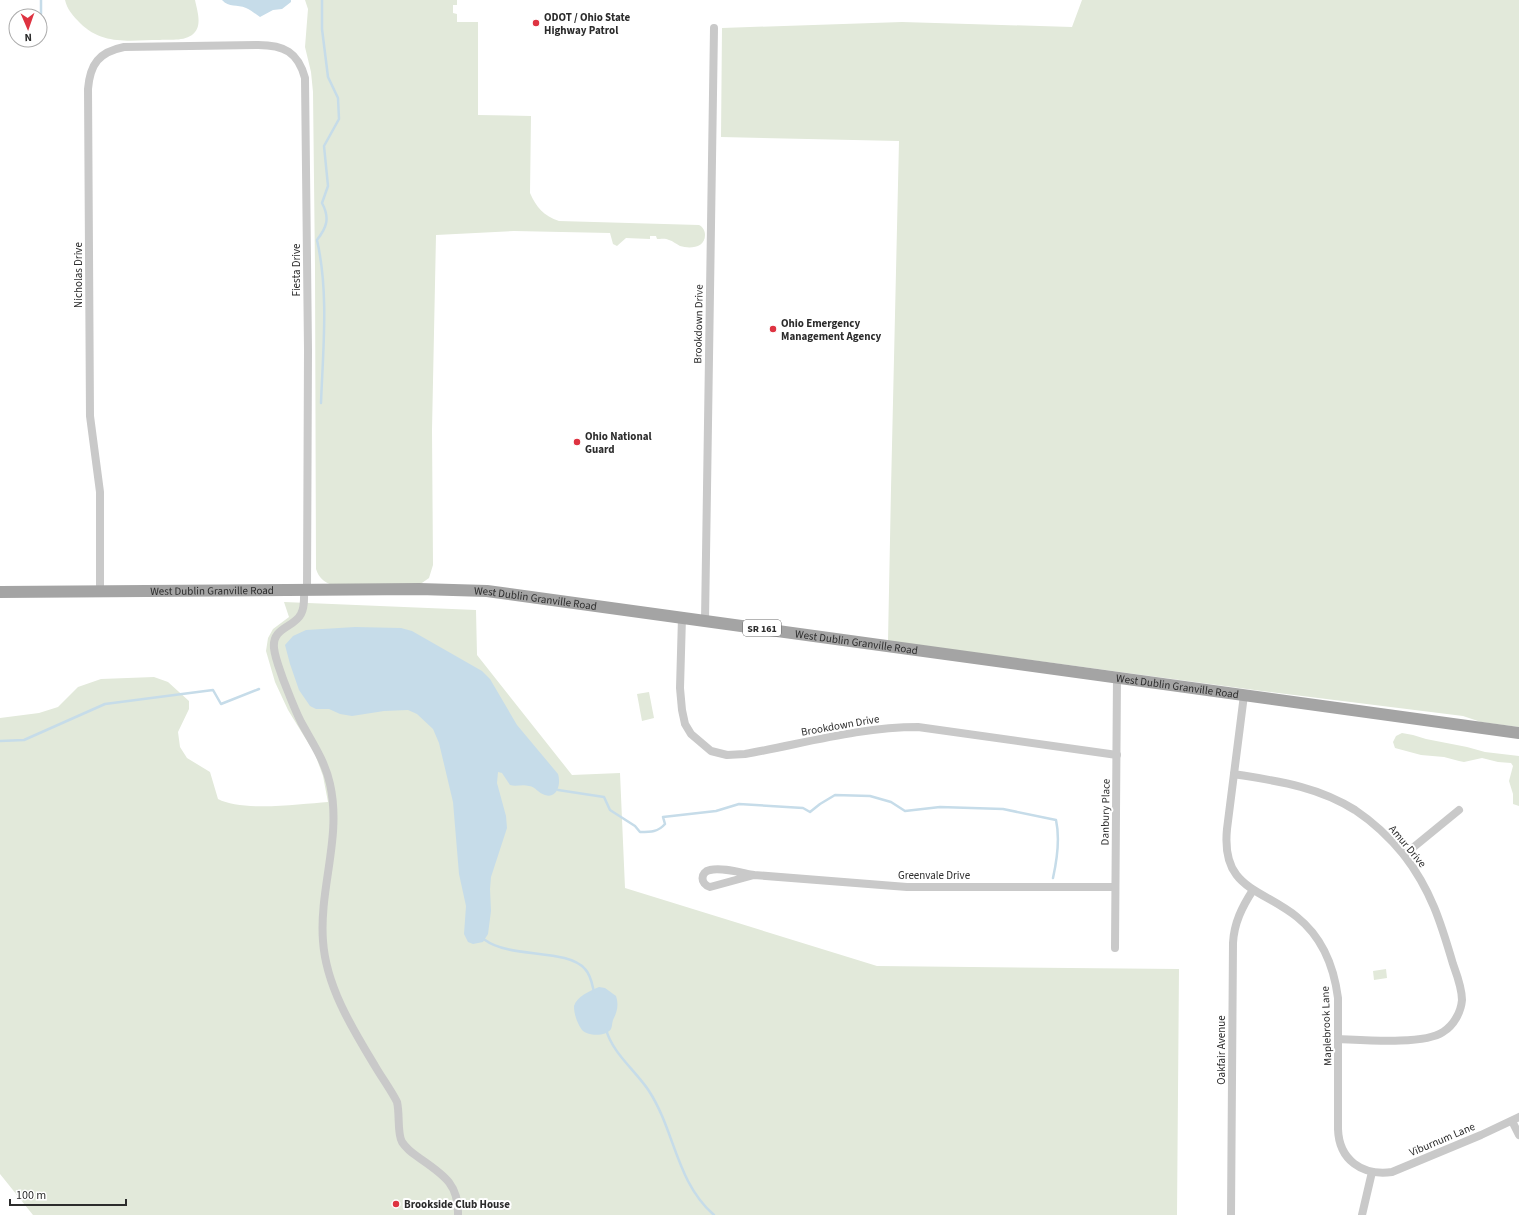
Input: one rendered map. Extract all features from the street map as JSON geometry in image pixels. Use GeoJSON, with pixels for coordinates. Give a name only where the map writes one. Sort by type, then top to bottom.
{"type":"FeatureCollection","features":[{"type":"Feature","properties":{"kind":"main road","name":"West Dublin Granville Road"},"geometry":{"type":"LineString","coordinates":[[0,592],[419,589],[487,591],[1519,733]]}},
{"type":"Feature","properties":{"kind":"street","name":"Brookdown Drive"},"geometry":{"type":"LineString","coordinates":[[705,620],[714,28]]}},
{"type":"Feature","properties":{"kind":"street","name":"Fiesta Drive"},"geometry":{"type":"LineString","coordinates":[[193,45],[276,46],[285,49],[298,60],[305,78],[308,350],[306,590],[301,614],[277,635],[274,641],[274,648],[281,673],[293,705],[301,723],[320,755],[327,773],[331,792],[333,840],[322,924],[323,942],[332,984],[343,1009],[366,1052],[397,1102],[401,1140],[409,1150],[451,1184],[458,1199],[458,1215]]}},
{"type":"Feature","properties":{"kind":"street","name":"Nicholas Drive"},"geometry":{"type":"LineString","coordinates":[[100,592],[100,492],[90,416],[88,79],[91,70],[98,59],[116,48],[132,46],[193,45]]}},
{"type":"Feature","properties":{"kind":"street","name":"Brookdown Drive"},"geometry":{"type":"LineString","coordinates":[[682,617],[680,684],[682,710],[685,724],[691,734],[711,751],[727,755],[745,754],[866,731],[897,727],[918,727],[1117,755]]}},
{"type":"Feature","properties":{"kind":"street","name":"Danbury Place"},"geometry":{"type":"LineString","coordinates":[[1116,948],[1117,677]]}},
{"type":"Feature","properties":{"kind":"street","name":"Maplebrook Lane"},"geometry":{"type":"LineString","coordinates":[[1244,695],[1227,829],[1226,851],[1228,860],[1241,880],[1253,890],[1297,917],[1324,950],[1332,970],[1337,989],[1337,1120],[1339,1140],[1344,1153],[1353,1162],[1372,1172]]}},
{"type":"Feature","properties":{"kind":"street","name":"Amur Drive"},"geometry":{"type":"LineString","coordinates":[[1234,774],[1293,784],[1330,796],[1355,811],[1371,822],[1404,855],[1422,882],[1432,902],[1462,995],[1461,1005],[1457,1016],[1451,1025],[1442,1033],[1424,1039],[1338,1039]]}},
{"type":"Feature","properties":{"kind":"street"},"geometry":{"type":"LineString","coordinates":[[1404,855],[1459,810]]}},
{"type":"Feature","properties":{"kind":"street","name":"Greenvale Drive"},"geometry":{"type":"LineString","coordinates":[[754,875],[710,887],[704,883],[702,879],[706,871],[712,869],[754,875],[907,887],[1116,886]]}},
{"type":"Feature","properties":{"kind":"street","name":"Oakfair Avenue"},"geometry":{"type":"LineString","coordinates":[[1231,1215],[1233,936],[1240,913],[1253,890]]}},
{"type":"Feature","properties":{"kind":"street"},"geometry":{"type":"LineString","coordinates":[[1515,1119],[1519,1135]]}},
{"type":"Feature","properties":{"kind":"street","name":"Viburnum Lane"},"geometry":{"type":"LineString","coordinates":[[1372,1172],[1387,1173],[1401,1169],[1515,1119]]}},
{"type":"Feature","properties":{"kind":"street"},"geometry":{"type":"LineString","coordinates":[[1362,1215],[1372,1172]]}},
{"type":"Feature","properties":{"kind":"green space"},"geometry":{"type":"Polygon","coordinates":[[[65,0],[195,0],[199,21],[195,32],[183,39],[118,40],[98,35],[89,30],[75,18],[65,0]]]}},
{"type":"Feature","properties":{"kind":"green space"},"geometry":{"type":"Polygon","coordinates":[[[305,0],[457,0],[457,5],[453,5],[453,13],[457,14],[457,22],[478,22],[478,115],[531,116],[530,193],[535,203],[545,214],[559,221],[699,225],[705,232],[702,243],[692,247],[680,246],[668,239],[657,239],[656,236],[650,236],[650,239],[626,238],[617,246],[613,244],[610,233],[514,231],[436,235],[432,430],[433,565],[429,578],[419,585],[332,585],[322,579],[316,569],[313,92],[311,72],[305,47],[308,9],[305,0]]]}},
{"type":"Feature","properties":{"kind":"green space"},"geometry":{"type":"Polygon","coordinates":[[[1082,0],[1519,0],[1519,727],[1481,722],[1463,716],[1262,691],[888,641],[899,141],[721,137],[722,28],[902,22],[1072,27],[1082,0]]]}},
{"type":"Feature","properties":{"kind":"green space"},"geometry":{"type":"Polygon","coordinates":[[[284,602],[476,610],[477,655],[572,775],[620,773],[625,888],[877,966],[1179,969],[1177,1215],[33,1215],[0,1174],[0,718],[39,713],[58,707],[78,687],[101,679],[154,677],[168,682],[189,701],[189,709],[178,732],[180,747],[187,758],[210,772],[218,799],[228,803],[256,806],[328,802],[323,776],[315,754],[288,710],[275,682],[266,651],[268,638],[273,629],[289,617],[284,602]]]}},
{"type":"Feature","properties":{"kind":"green space"},"geometry":{"type":"Polygon","coordinates":[[[649,692],[654,718],[642,721],[637,694],[649,692]]]}},
{"type":"Feature","properties":{"kind":"green space"},"geometry":{"type":"Polygon","coordinates":[[[1402,733],[1485,752],[1519,756],[1519,806],[1513,804],[1513,794],[1509,781],[1513,766],[1511,763],[1498,762],[1482,758],[1464,762],[1444,757],[1421,755],[1395,748],[1393,742],[1396,736],[1402,733]]]}},
{"type":"Feature","properties":{"kind":"green space"},"geometry":{"type":"Polygon","coordinates":[[[1386,969],[1387,978],[1374,980],[1373,971],[1386,969]]]}},
{"type":"Feature","properties":{"kind":"water"},"geometry":{"type":"Polygon","coordinates":[[[222,0],[291,0],[291,2],[282,9],[273,10],[260,17],[246,8],[227,4],[222,0]]]}},
{"type":"Feature","properties":{"kind":"water"},"geometry":{"type":"Polygon","coordinates":[[[355,627],[401,628],[412,631],[482,671],[490,679],[517,725],[558,774],[558,789],[553,795],[549,796],[526,785],[510,785],[502,773],[498,772],[497,783],[506,816],[507,828],[491,877],[491,911],[488,934],[483,942],[473,944],[468,942],[464,934],[466,906],[459,874],[453,802],[439,743],[433,729],[417,714],[408,710],[384,711],[352,716],[340,714],[329,709],[316,709],[310,706],[299,690],[285,645],[293,636],[306,630],[355,627]]]}},
{"type":"Feature","properties":{"kind":"water"},"geometry":{"type":"Polygon","coordinates":[[[599,987],[605,988],[616,996],[616,1014],[609,1032],[596,1035],[588,1034],[582,1030],[577,1021],[574,1006],[578,999],[599,987]]]}},
{"type":"Feature","properties":{"kind":"waterway"},"geometry":{"type":"LineString","coordinates":[[41,0],[41,8]]}},
{"type":"Feature","properties":{"kind":"waterway"},"geometry":{"type":"LineString","coordinates":[[321,403],[324,342],[324,301],[321,260],[317,240],[325,227],[327,218],[322,203],[328,186],[324,146],[339,119],[338,98],[328,77],[322,29],[322,0]]}},
{"type":"Feature","properties":{"kind":"waterway"},"geometry":{"type":"LineString","coordinates":[[0,741],[24,740],[105,704],[213,690],[221,704],[259,689]]}},
{"type":"Feature","properties":{"kind":"waterway"},"geometry":{"type":"LineString","coordinates":[[558,790],[604,797],[610,810],[635,826],[640,832],[651,832],[660,829],[665,824],[663,817],[716,811],[739,804],[803,808],[810,812],[835,795],[870,796],[891,802],[905,811],[940,807],[1003,809],[1056,820],[1058,849],[1053,878]]}},
{"type":"Feature","properties":{"kind":"waterway"},"geometry":{"type":"LineString","coordinates":[[485,940],[496,946],[509,950],[565,958],[577,963],[589,974],[594,992]]}},
{"type":"Feature","properties":{"kind":"waterway"},"geometry":{"type":"LineString","coordinates":[[606,1029],[613,1046],[644,1084],[658,1106],[677,1156],[691,1187],[701,1202],[714,1215]]}},
{"type":"Feature","properties":{"kind":"place","name":"ODOT / Ohio State Highway Patrol"},"geometry":{"type":"Point","coordinates":[536,23]}},
{"type":"Feature","properties":{"kind":"place","name":"Ohio Emergency Management Agency"},"geometry":{"type":"Point","coordinates":[773,329]}},
{"type":"Feature","properties":{"kind":"place","name":"Ohio National Guard"},"geometry":{"type":"Point","coordinates":[577,442]}},
{"type":"Feature","properties":{"kind":"place","name":"Brookside Club House"},"geometry":{"type":"Point","coordinates":[396,1204]}}]}
